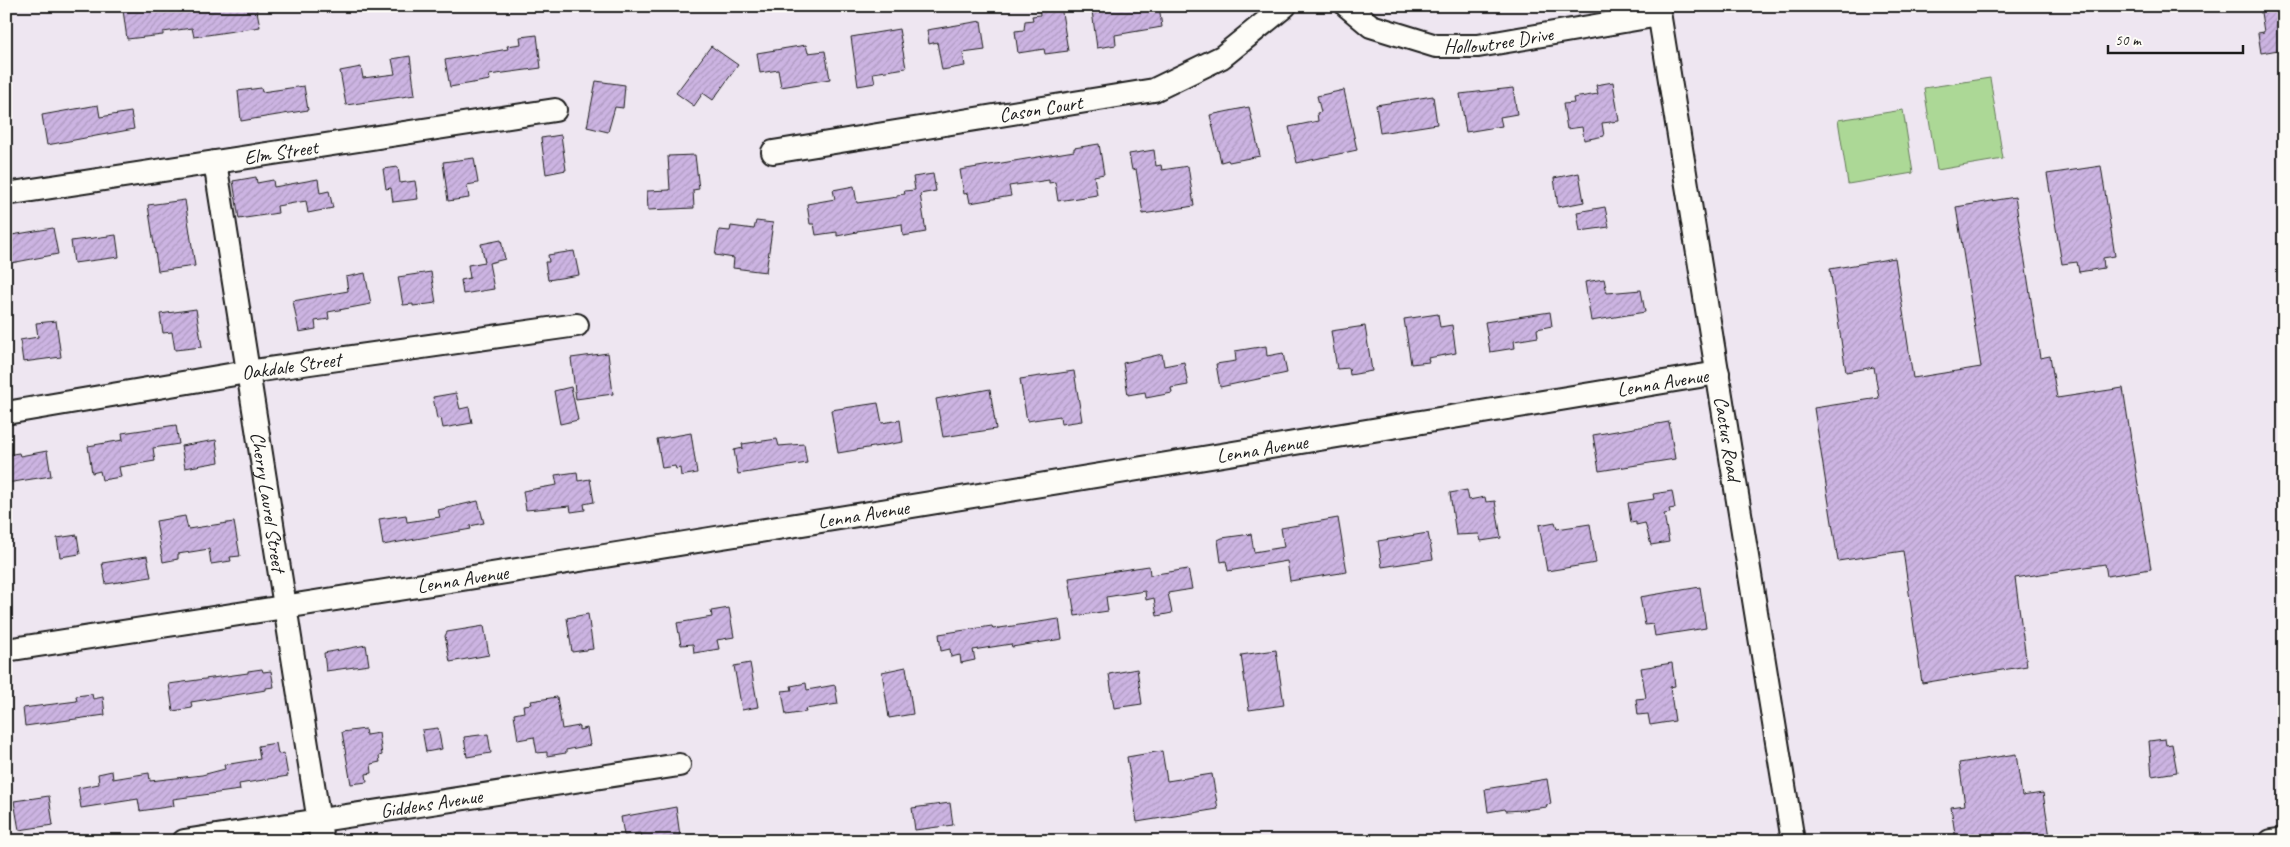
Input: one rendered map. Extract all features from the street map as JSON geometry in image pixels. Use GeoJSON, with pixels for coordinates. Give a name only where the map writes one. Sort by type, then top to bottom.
{"type":"FeatureCollection","features":[{"type":"Feature","properties":{"kind":"street","name":"Cason Court"},"geometry":{"type":"LineString","coordinates":[[773,152],[1154,90],[1222,57],[1286,6]]}},
{"type":"Feature","properties":{"kind":"street","name":"Hollowtree Drive"},"geometry":{"type":"LineString","coordinates":[[1347,6],[1371,26],[1436,46],[1478,46],[1659,10]]}},
{"type":"Feature","properties":{"kind":"street","name":"Cactus Road"},"geometry":{"type":"LineString","coordinates":[[1659,10],[1793,841]]}},
{"type":"Feature","properties":{"kind":"street","name":"Elm Street"},"geometry":{"type":"LineString","coordinates":[[6,194],[555,110]]}},
{"type":"Feature","properties":{"kind":"street","name":"Cherry Laurel Street"},"geometry":{"type":"LineString","coordinates":[[215,162],[321,830]]}},
{"type":"Feature","properties":{"kind":"street","name":"Oakdale Street"},"geometry":{"type":"LineString","coordinates":[[6,413],[247,372],[577,325]]}},
{"type":"Feature","properties":{"kind":"street","name":"Lenna Avenue"},"geometry":{"type":"LineString","coordinates":[[6,650],[285,608],[1718,373]]}},
{"type":"Feature","properties":{"kind":"street","name":"Giddens Avenue"},"geometry":{"type":"LineString","coordinates":[[184,841],[321,830],[679,765]]}},
{"type":"Feature","properties":{"kind":"street"},"geometry":{"type":"LineString","coordinates":[[2271,841],[2284,839]]}},
{"type":"Feature","properties":{"kind":"green space"},"geometry":{"type":"Polygon","coordinates":[[[1990,78],[2003,159],[1937,170],[1924,88],[1990,78]]]}},
{"type":"Feature","properties":{"kind":"green space"},"geometry":{"type":"Polygon","coordinates":[[[1903,110],[1913,173],[1848,184],[1838,120],[1903,110]]]}},
{"type":"Feature","properties":{"kind":"building"},"geometry":{"type":"Polygon","coordinates":[[[137,6],[256,6],[260,27],[194,37],[192,28],[163,32],[163,35],[127,39],[123,10],[137,9],[137,6]]]}},
{"type":"Feature","properties":{"kind":"building"},"geometry":{"type":"Polygon","coordinates":[[[1039,6],[1061,6],[1068,51],[1045,54],[1044,49],[1018,53],[1015,31],[1024,30],[1025,21],[1033,20],[1032,16],[1040,15],[1039,6]]]}},
{"type":"Feature","properties":{"kind":"building"},"geometry":{"type":"Polygon","coordinates":[[[1097,6],[1159,6],[1162,27],[1115,35],[1116,45],[1097,48],[1092,11],[1097,10],[1097,6]]]}},
{"type":"Feature","properties":{"kind":"building"},"geometry":{"type":"Polygon","coordinates":[[[2260,6],[2284,6],[2284,49],[2261,53],[2258,33],[2264,32],[2260,6]]]}},
{"type":"Feature","properties":{"kind":"building"},"geometry":{"type":"Polygon","coordinates":[[[981,21],[985,50],[963,53],[965,66],[942,70],[937,42],[929,44],[927,30],[981,21]]]}},
{"type":"Feature","properties":{"kind":"building"},"geometry":{"type":"Polygon","coordinates":[[[899,29],[906,68],[873,73],[875,83],[858,86],[851,37],[899,29]]]}},
{"type":"Feature","properties":{"kind":"building"},"geometry":{"type":"Polygon","coordinates":[[[537,35],[541,68],[489,75],[490,80],[450,87],[445,60],[508,49],[507,46],[521,44],[520,37],[537,35]]]}},
{"type":"Feature","properties":{"kind":"building"},"geometry":{"type":"Polygon","coordinates":[[[806,45],[808,53],[825,51],[830,79],[781,87],[778,70],[760,73],[757,53],[806,45]]]}},
{"type":"Feature","properties":{"kind":"building"},"geometry":{"type":"Polygon","coordinates":[[[711,46],[738,65],[713,100],[703,93],[694,106],[676,93],[711,46]]]}},
{"type":"Feature","properties":{"kind":"building"},"geometry":{"type":"Polygon","coordinates":[[[410,56],[415,95],[346,105],[340,71],[361,67],[363,78],[395,74],[392,59],[410,56]]]}},
{"type":"Feature","properties":{"kind":"building"},"geometry":{"type":"Polygon","coordinates":[[[596,81],[625,85],[623,108],[615,107],[608,132],[587,127],[596,81]]]}},
{"type":"Feature","properties":{"kind":"building"},"geometry":{"type":"Polygon","coordinates":[[[1613,82],[1619,121],[1602,123],[1604,136],[1584,140],[1582,127],[1567,129],[1563,104],[1574,103],[1573,98],[1598,94],[1596,85],[1613,82]]]}},
{"type":"Feature","properties":{"kind":"building"},"geometry":{"type":"Polygon","coordinates":[[[304,86],[308,110],[241,121],[238,91],[261,88],[262,92],[304,86]]]}},
{"type":"Feature","properties":{"kind":"building"},"geometry":{"type":"Polygon","coordinates":[[[1513,88],[1517,114],[1500,117],[1502,126],[1466,132],[1460,94],[1513,88]]]}},
{"type":"Feature","properties":{"kind":"building"},"geometry":{"type":"Polygon","coordinates":[[[1344,90],[1357,150],[1297,163],[1289,127],[1318,121],[1317,113],[1321,112],[1317,96],[1344,90]]]}},
{"type":"Feature","properties":{"kind":"building"},"geometry":{"type":"Polygon","coordinates":[[[1433,96],[1437,124],[1380,133],[1376,105],[1433,96]]]}},
{"type":"Feature","properties":{"kind":"building"},"geometry":{"type":"Polygon","coordinates":[[[98,105],[100,117],[131,112],[134,129],[47,145],[42,115],[98,105]]]}},
{"type":"Feature","properties":{"kind":"building"},"geometry":{"type":"Polygon","coordinates":[[[1249,107],[1260,156],[1221,162],[1210,115],[1249,107]]]}},
{"type":"Feature","properties":{"kind":"building"},"geometry":{"type":"Polygon","coordinates":[[[561,135],[566,170],[546,174],[541,138],[561,135]]]}},
{"type":"Feature","properties":{"kind":"building"},"geometry":{"type":"Polygon","coordinates":[[[1099,144],[1104,174],[1094,176],[1097,195],[1058,201],[1055,182],[1049,183],[1049,180],[1009,186],[1011,196],[970,203],[968,193],[964,194],[960,170],[1074,151],[1074,148],[1099,144]]]}},
{"type":"Feature","properties":{"kind":"building"},"geometry":{"type":"Polygon","coordinates":[[[1154,150],[1156,166],[1161,165],[1162,170],[1188,166],[1194,206],[1143,214],[1136,169],[1132,170],[1129,154],[1154,150]]]}},
{"type":"Feature","properties":{"kind":"building"},"geometry":{"type":"Polygon","coordinates":[[[695,155],[699,189],[693,190],[694,208],[648,210],[647,191],[670,190],[668,156],[695,155]]]}},
{"type":"Feature","properties":{"kind":"building"},"geometry":{"type":"Polygon","coordinates":[[[474,158],[478,183],[467,185],[469,198],[448,201],[443,162],[474,158]]]}},
{"type":"Feature","properties":{"kind":"building"},"geometry":{"type":"Polygon","coordinates":[[[2101,166],[2115,256],[2103,258],[2104,268],[2079,272],[2077,262],[2062,264],[2047,174],[2101,166]]]}},
{"type":"Feature","properties":{"kind":"building"},"geometry":{"type":"Polygon","coordinates":[[[398,167],[400,183],[415,181],[418,199],[393,202],[391,188],[386,189],[383,169],[398,167]]]}},
{"type":"Feature","properties":{"kind":"building"},"geometry":{"type":"Polygon","coordinates":[[[1579,173],[1584,202],[1558,207],[1554,178],[1579,173]]]}},
{"type":"Feature","properties":{"kind":"building"},"geometry":{"type":"Polygon","coordinates":[[[933,174],[936,191],[920,194],[926,232],[903,236],[902,224],[837,236],[837,232],[816,235],[814,224],[810,224],[807,204],[835,199],[833,190],[854,186],[857,203],[897,197],[897,195],[905,194],[904,191],[915,190],[913,177],[933,174]]]}},
{"type":"Feature","properties":{"kind":"building"},"geometry":{"type":"Polygon","coordinates":[[[256,177],[257,183],[273,180],[274,187],[318,179],[320,193],[329,191],[333,208],[308,213],[306,201],[277,206],[278,213],[239,219],[233,181],[256,177]]]}},
{"type":"Feature","properties":{"kind":"building"},"geometry":{"type":"Polygon","coordinates":[[[2015,197],[2040,358],[2050,356],[2057,398],[2123,388],[2151,569],[2107,576],[2105,564],[2015,578],[2027,666],[1922,683],[1903,551],[1838,561],[1814,408],[1879,398],[1874,367],[1846,372],[1830,269],[1895,258],[1913,378],[1981,367],[1956,207],[2015,197]]]}},
{"type":"Feature","properties":{"kind":"building"},"geometry":{"type":"Polygon","coordinates":[[[185,200],[195,266],[158,271],[148,205],[185,200]]]}},
{"type":"Feature","properties":{"kind":"building"},"geometry":{"type":"Polygon","coordinates":[[[1605,207],[1609,227],[1580,231],[1577,212],[1605,207]]]}},
{"type":"Feature","properties":{"kind":"building"},"geometry":{"type":"Polygon","coordinates":[[[756,221],[773,223],[766,272],[733,268],[734,258],[715,255],[719,230],[730,231],[731,226],[754,229],[756,221]]]}},
{"type":"Feature","properties":{"kind":"building"},"geometry":{"type":"Polygon","coordinates":[[[53,228],[58,254],[11,263],[6,236],[53,228]]]}},
{"type":"Feature","properties":{"kind":"building"},"geometry":{"type":"Polygon","coordinates":[[[116,235],[119,257],[74,263],[71,241],[116,235]]]}},
{"type":"Feature","properties":{"kind":"building"},"geometry":{"type":"Polygon","coordinates":[[[501,240],[505,259],[489,263],[494,289],[463,294],[461,280],[470,278],[468,265],[485,262],[481,244],[501,240]]]}},
{"type":"Feature","properties":{"kind":"building"},"geometry":{"type":"Polygon","coordinates":[[[574,251],[579,275],[548,280],[545,262],[549,262],[548,255],[574,251]]]}},
{"type":"Feature","properties":{"kind":"building"},"geometry":{"type":"Polygon","coordinates":[[[431,272],[436,303],[413,306],[413,304],[403,305],[398,277],[431,272]]]}},
{"type":"Feature","properties":{"kind":"building"},"geometry":{"type":"Polygon","coordinates":[[[365,273],[371,304],[328,312],[329,319],[315,321],[316,329],[299,332],[293,301],[348,291],[346,277],[365,273]]]}},
{"type":"Feature","properties":{"kind":"building"},"geometry":{"type":"Polygon","coordinates":[[[1604,279],[1607,293],[1641,290],[1645,312],[1591,321],[1585,282],[1604,279]]]}},
{"type":"Feature","properties":{"kind":"building"},"geometry":{"type":"Polygon","coordinates":[[[196,309],[202,347],[175,350],[172,332],[163,333],[160,314],[196,309]]]}},
{"type":"Feature","properties":{"kind":"building"},"geometry":{"type":"Polygon","coordinates":[[[1550,312],[1552,326],[1537,329],[1538,337],[1514,341],[1515,348],[1490,352],[1485,322],[1550,312]]]}},
{"type":"Feature","properties":{"kind":"building"},"geometry":{"type":"Polygon","coordinates":[[[1438,314],[1440,327],[1452,325],[1456,353],[1428,358],[1429,362],[1411,364],[1404,319],[1438,314]]]}},
{"type":"Feature","properties":{"kind":"building"},"geometry":{"type":"Polygon","coordinates":[[[56,321],[61,357],[23,362],[20,340],[38,337],[36,323],[56,321]]]}},
{"type":"Feature","properties":{"kind":"building"},"geometry":{"type":"Polygon","coordinates":[[[1365,326],[1372,371],[1350,375],[1349,368],[1337,369],[1331,331],[1365,326]]]}},
{"type":"Feature","properties":{"kind":"building"},"geometry":{"type":"Polygon","coordinates":[[[1266,346],[1267,356],[1283,353],[1287,373],[1220,387],[1216,364],[1236,361],[1235,351],[1266,346]]]}},
{"type":"Feature","properties":{"kind":"building"},"geometry":{"type":"Polygon","coordinates":[[[608,353],[613,394],[576,399],[571,358],[608,353]]]}},
{"type":"Feature","properties":{"kind":"building"},"geometry":{"type":"Polygon","coordinates":[[[1162,354],[1164,366],[1184,362],[1188,385],[1171,388],[1172,393],[1146,398],[1145,392],[1128,395],[1123,363],[1162,354]]]}},
{"type":"Feature","properties":{"kind":"building"},"geometry":{"type":"Polygon","coordinates":[[[1074,371],[1082,421],[1061,424],[1060,416],[1027,421],[1020,379],[1074,371]]]}},
{"type":"Feature","properties":{"kind":"building"},"geometry":{"type":"Polygon","coordinates":[[[571,387],[578,420],[560,424],[554,391],[571,387]]]}},
{"type":"Feature","properties":{"kind":"building"},"geometry":{"type":"Polygon","coordinates":[[[990,389],[996,429],[943,437],[936,399],[990,389]]]}},
{"type":"Feature","properties":{"kind":"building"},"geometry":{"type":"Polygon","coordinates":[[[456,393],[460,409],[469,407],[472,423],[443,428],[441,418],[437,419],[433,397],[456,393]]]}},
{"type":"Feature","properties":{"kind":"building"},"geometry":{"type":"Polygon","coordinates":[[[878,403],[882,423],[900,420],[903,442],[838,453],[831,410],[878,403]]]}},
{"type":"Feature","properties":{"kind":"building"},"geometry":{"type":"Polygon","coordinates":[[[1669,422],[1675,459],[1599,471],[1593,435],[1669,422]]]}},
{"type":"Feature","properties":{"kind":"building"},"geometry":{"type":"Polygon","coordinates":[[[176,425],[179,444],[153,448],[155,461],[119,467],[121,477],[102,480],[100,471],[92,473],[88,446],[123,440],[122,433],[176,425]]]}},
{"type":"Feature","properties":{"kind":"building"},"geometry":{"type":"Polygon","coordinates":[[[691,433],[697,473],[681,476],[680,468],[676,469],[675,466],[662,468],[657,439],[691,433]]]}},
{"type":"Feature","properties":{"kind":"building"},"geometry":{"type":"Polygon","coordinates":[[[777,439],[779,446],[804,444],[807,463],[738,474],[734,450],[743,448],[742,444],[777,439]]]}},
{"type":"Feature","properties":{"kind":"building"},"geometry":{"type":"Polygon","coordinates":[[[216,440],[219,462],[185,468],[181,446],[216,440]]]}},
{"type":"Feature","properties":{"kind":"building"},"geometry":{"type":"Polygon","coordinates":[[[47,451],[51,476],[7,483],[6,455],[19,453],[20,456],[47,451]]]}},
{"type":"Feature","properties":{"kind":"building"},"geometry":{"type":"Polygon","coordinates":[[[577,472],[578,481],[590,479],[594,502],[584,504],[585,510],[571,512],[570,506],[526,510],[523,491],[557,485],[555,475],[577,472]]]}},
{"type":"Feature","properties":{"kind":"building"},"geometry":{"type":"Polygon","coordinates":[[[1467,490],[1469,500],[1485,497],[1486,502],[1495,501],[1501,538],[1481,541],[1479,534],[1456,535],[1450,493],[1467,490]]]}},
{"type":"Feature","properties":{"kind":"building"},"geometry":{"type":"Polygon","coordinates":[[[1672,491],[1675,508],[1669,509],[1670,513],[1664,514],[1669,542],[1651,545],[1645,523],[1636,525],[1636,522],[1631,523],[1628,503],[1654,499],[1653,494],[1672,491]]]}},
{"type":"Feature","properties":{"kind":"building"},"geometry":{"type":"Polygon","coordinates":[[[478,501],[484,523],[470,526],[471,529],[383,545],[379,519],[406,515],[407,522],[440,517],[438,510],[478,501]]]}},
{"type":"Feature","properties":{"kind":"building"},"geometry":{"type":"Polygon","coordinates":[[[185,516],[188,529],[234,522],[240,556],[230,557],[231,561],[211,564],[209,549],[178,554],[178,559],[163,562],[156,521],[185,516]]]}},
{"type":"Feature","properties":{"kind":"building"},"geometry":{"type":"Polygon","coordinates":[[[1338,518],[1347,572],[1290,581],[1287,561],[1228,571],[1226,561],[1221,562],[1218,540],[1222,538],[1251,534],[1254,552],[1284,547],[1281,528],[1338,518]]]}},
{"type":"Feature","properties":{"kind":"building"},"geometry":{"type":"Polygon","coordinates":[[[1555,522],[1557,529],[1590,524],[1596,563],[1547,571],[1539,525],[1555,522]]]}},
{"type":"Feature","properties":{"kind":"building"},"geometry":{"type":"Polygon","coordinates":[[[1428,533],[1433,559],[1382,567],[1378,541],[1428,533]]]}},
{"type":"Feature","properties":{"kind":"building"},"geometry":{"type":"Polygon","coordinates":[[[77,535],[80,554],[60,557],[57,538],[77,535]]]}},
{"type":"Feature","properties":{"kind":"building"},"geometry":{"type":"Polygon","coordinates":[[[147,556],[151,577],[106,584],[102,563],[147,556]]]}},
{"type":"Feature","properties":{"kind":"building"},"geometry":{"type":"Polygon","coordinates":[[[1149,566],[1150,575],[1188,569],[1192,589],[1168,593],[1172,613],[1157,616],[1154,598],[1146,600],[1145,591],[1106,597],[1108,611],[1075,616],[1069,578],[1149,566]]]}},
{"type":"Feature","properties":{"kind":"building"},"geometry":{"type":"Polygon","coordinates":[[[1700,587],[1706,628],[1655,636],[1653,624],[1645,625],[1640,597],[1700,587]]]}},
{"type":"Feature","properties":{"kind":"building"},"geometry":{"type":"Polygon","coordinates":[[[729,608],[734,637],[717,640],[719,649],[694,653],[693,644],[681,645],[677,623],[712,617],[711,611],[729,608]]]}},
{"type":"Feature","properties":{"kind":"building"},"geometry":{"type":"Polygon","coordinates":[[[588,614],[593,649],[572,652],[567,618],[588,614]]]}},
{"type":"Feature","properties":{"kind":"building"},"geometry":{"type":"Polygon","coordinates":[[[1059,619],[1062,639],[1012,647],[1011,644],[973,650],[975,660],[961,663],[960,655],[951,657],[950,649],[941,651],[939,634],[992,626],[993,629],[1059,619]]]}},
{"type":"Feature","properties":{"kind":"building"},"geometry":{"type":"Polygon","coordinates":[[[484,626],[489,655],[450,662],[445,636],[447,632],[484,626]]]}},
{"type":"Feature","properties":{"kind":"building"},"geometry":{"type":"Polygon","coordinates":[[[366,645],[369,665],[326,671],[324,653],[366,645]]]}},
{"type":"Feature","properties":{"kind":"building"},"geometry":{"type":"Polygon","coordinates":[[[1276,650],[1284,705],[1249,710],[1241,655],[1276,650]]]}},
{"type":"Feature","properties":{"kind":"building"},"geometry":{"type":"Polygon","coordinates":[[[750,663],[758,707],[742,710],[734,666],[750,663]]]}},
{"type":"Feature","properties":{"kind":"building"},"geometry":{"type":"Polygon","coordinates":[[[1672,663],[1675,686],[1670,687],[1675,721],[1650,725],[1648,714],[1638,715],[1636,699],[1646,698],[1641,668],[1672,663]]]}},
{"type":"Feature","properties":{"kind":"building"},"geometry":{"type":"Polygon","coordinates":[[[906,667],[913,714],[889,718],[882,672],[906,667]]]}},
{"type":"Feature","properties":{"kind":"building"},"geometry":{"type":"Polygon","coordinates":[[[262,669],[263,672],[271,671],[274,687],[266,688],[266,690],[191,702],[192,708],[173,711],[169,684],[248,673],[248,671],[262,669]]]}},
{"type":"Feature","properties":{"kind":"building"},"geometry":{"type":"Polygon","coordinates":[[[1137,669],[1142,704],[1114,708],[1109,674],[1137,669]]]}},
{"type":"Feature","properties":{"kind":"building"},"geometry":{"type":"Polygon","coordinates":[[[806,683],[807,690],[835,685],[838,704],[805,709],[806,712],[786,715],[782,691],[792,690],[791,686],[806,683]]]}},
{"type":"Feature","properties":{"kind":"building"},"geometry":{"type":"Polygon","coordinates":[[[92,694],[93,699],[103,697],[105,715],[25,726],[23,708],[77,701],[76,696],[92,694]]]}},
{"type":"Feature","properties":{"kind":"building"},"geometry":{"type":"Polygon","coordinates":[[[557,697],[562,729],[579,726],[579,730],[587,728],[590,745],[566,750],[566,753],[547,756],[547,752],[537,753],[534,737],[518,740],[514,714],[524,712],[523,705],[532,704],[531,701],[557,697]]]}},
{"type":"Feature","properties":{"kind":"building"},"geometry":{"type":"Polygon","coordinates":[[[438,728],[442,749],[426,752],[422,730],[438,728]]]}},
{"type":"Feature","properties":{"kind":"building"},"geometry":{"type":"Polygon","coordinates":[[[365,729],[366,735],[379,733],[382,755],[379,756],[380,762],[371,764],[372,773],[366,774],[367,782],[351,784],[342,732],[365,729]]]}},
{"type":"Feature","properties":{"kind":"building"},"geometry":{"type":"Polygon","coordinates":[[[488,734],[491,753],[467,757],[464,737],[488,734]]]}},
{"type":"Feature","properties":{"kind":"building"},"geometry":{"type":"Polygon","coordinates":[[[2165,739],[2166,745],[2172,744],[2177,772],[2152,776],[2149,741],[2165,739]]]}},
{"type":"Feature","properties":{"kind":"building"},"geometry":{"type":"Polygon","coordinates":[[[276,743],[278,754],[284,753],[288,776],[239,784],[240,790],[173,799],[174,806],[140,811],[138,799],[81,808],[78,788],[99,784],[98,774],[112,771],[113,779],[149,773],[150,781],[202,775],[225,769],[224,765],[260,759],[258,746],[276,743]]]}},
{"type":"Feature","properties":{"kind":"building"},"geometry":{"type":"Polygon","coordinates":[[[1162,751],[1167,781],[1212,774],[1218,809],[1137,822],[1127,757],[1162,751]]]}},
{"type":"Feature","properties":{"kind":"building"},"geometry":{"type":"Polygon","coordinates":[[[2016,754],[2022,796],[2043,793],[2050,837],[2022,841],[1956,841],[1951,807],[1965,805],[1959,763],[2016,754]]]}},
{"type":"Feature","properties":{"kind":"building"},"geometry":{"type":"Polygon","coordinates":[[[1547,779],[1551,804],[1546,805],[1547,807],[1506,811],[1505,809],[1488,812],[1485,789],[1547,779]]]}},
{"type":"Feature","properties":{"kind":"building"},"geometry":{"type":"Polygon","coordinates":[[[49,796],[53,825],[19,830],[14,801],[49,796]]]}},
{"type":"Feature","properties":{"kind":"building"},"geometry":{"type":"Polygon","coordinates":[[[950,803],[953,825],[915,830],[912,808],[950,803]]]}},
{"type":"Feature","properties":{"kind":"building"},"geometry":{"type":"Polygon","coordinates":[[[676,807],[680,836],[643,841],[641,833],[624,835],[621,817],[676,807]]]}}]}
